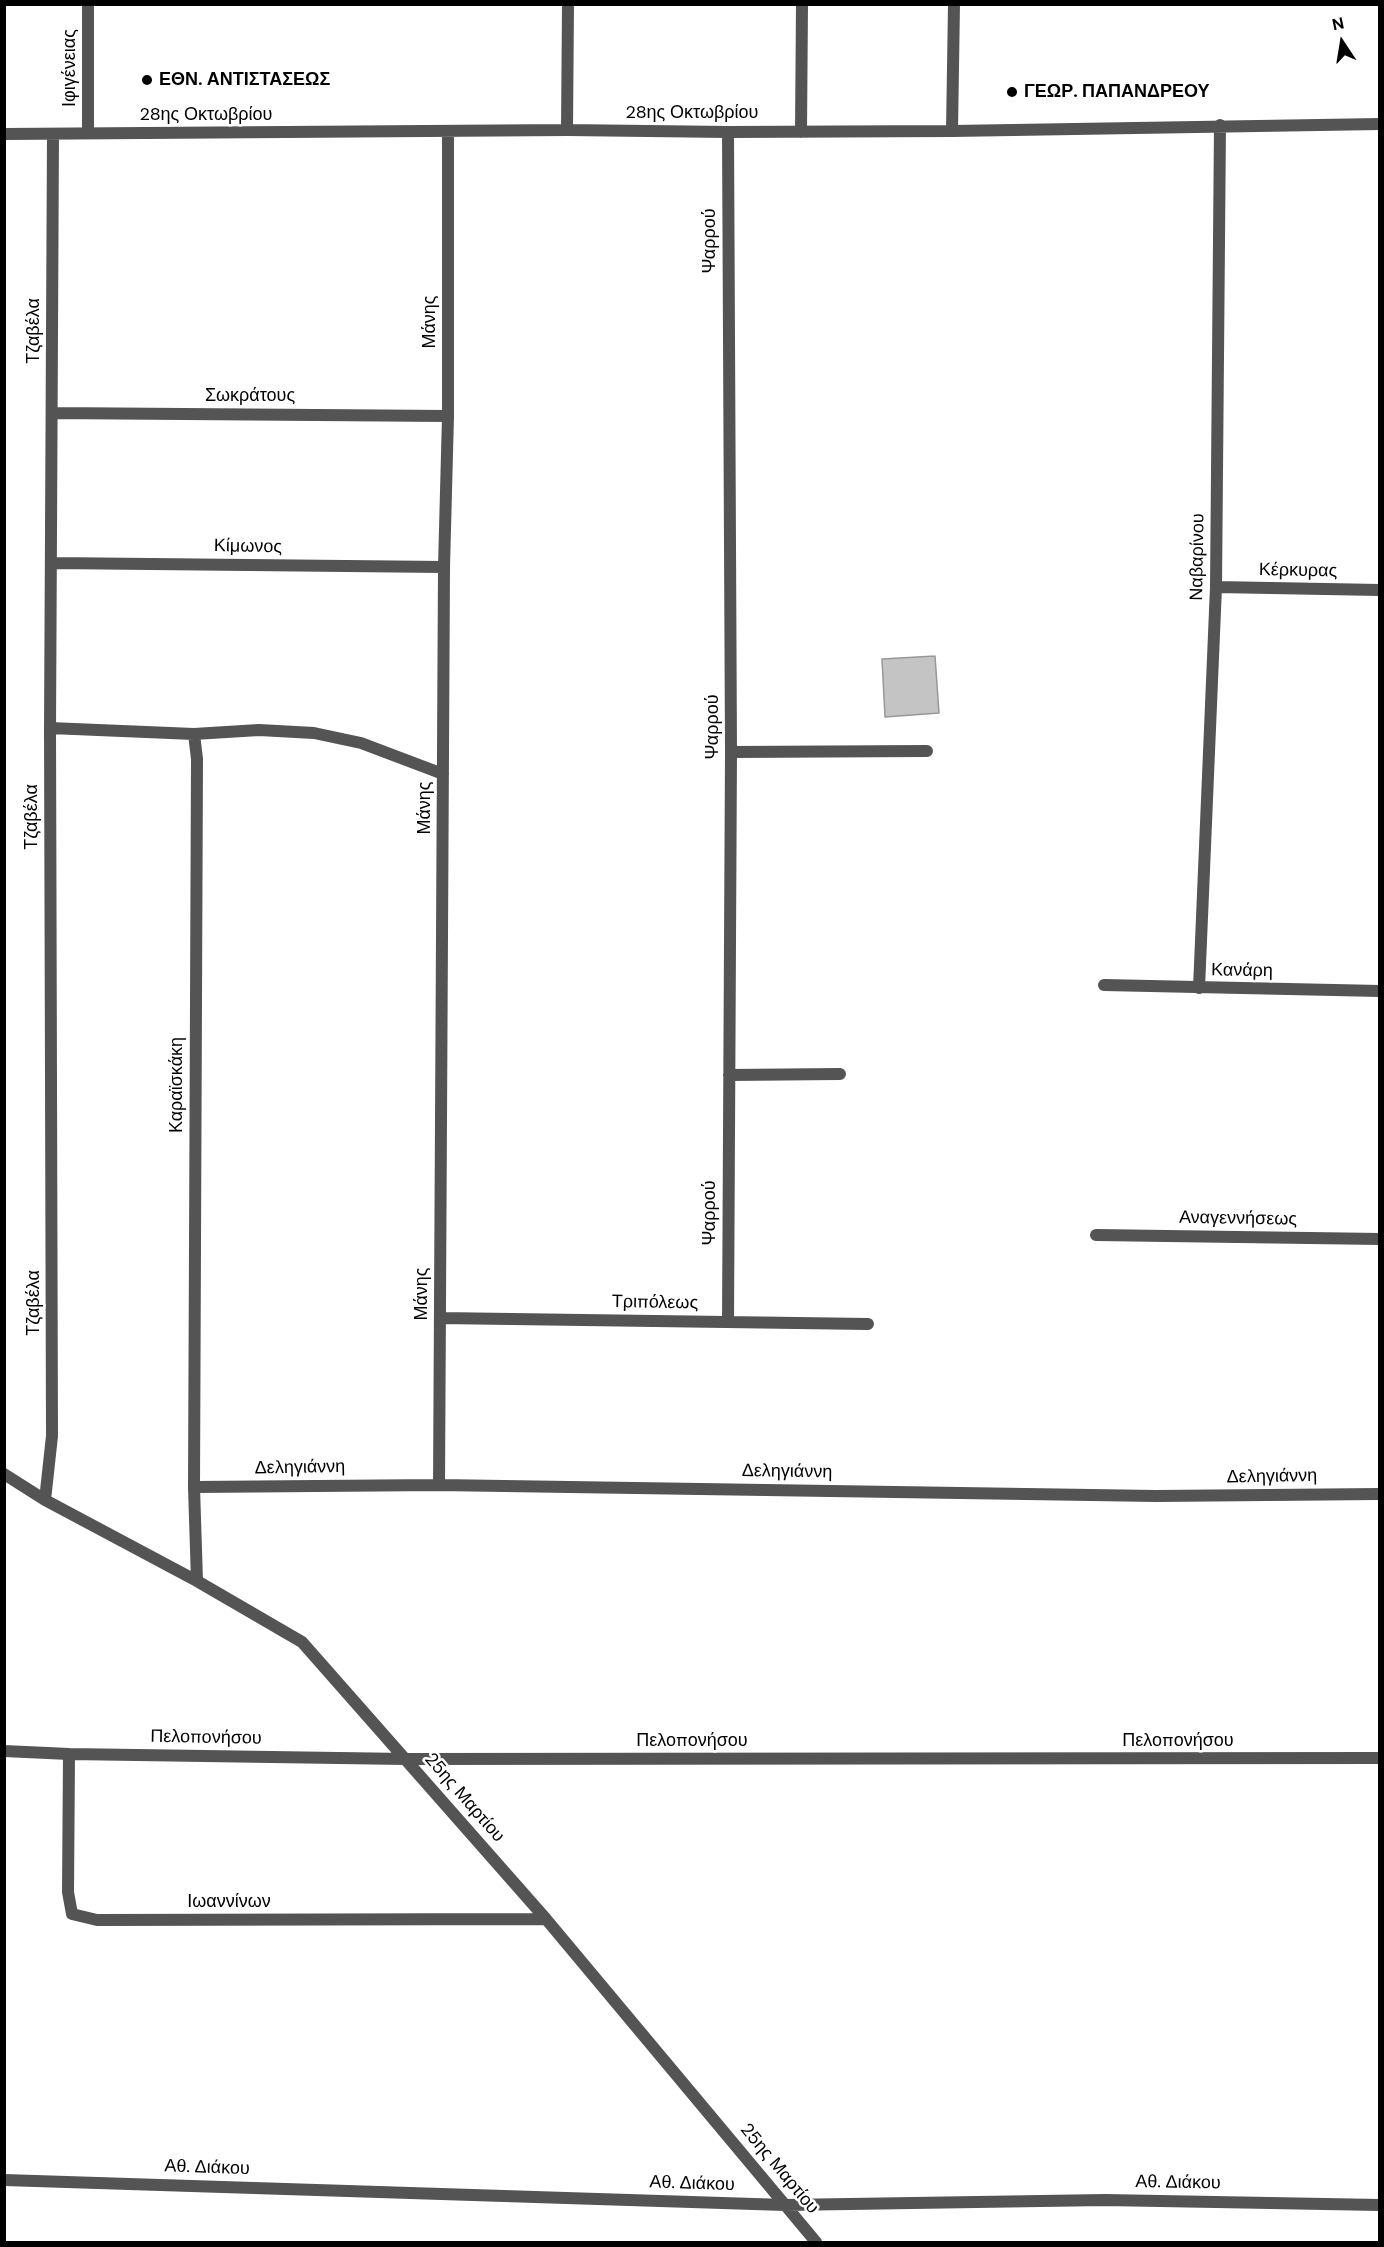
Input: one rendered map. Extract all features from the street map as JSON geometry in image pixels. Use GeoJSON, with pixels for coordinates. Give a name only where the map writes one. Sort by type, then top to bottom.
{"type":"FeatureCollection","features":[{"type":"Feature","properties":{"kind":"street","name":"Ιφιγένειας"},"geometry":{"type":"LineString","coordinates":[[88,4],[88,132]]}},
{"type":"Feature","properties":{"kind":"street"},"geometry":{"type":"LineString","coordinates":[[567,130],[568,4]]}},
{"type":"Feature","properties":{"kind":"street"},"geometry":{"type":"LineString","coordinates":[[801,132],[802,4]]}},
{"type":"Feature","properties":{"kind":"street"},"geometry":{"type":"LineString","coordinates":[[952,131],[954,4]]}},
{"type":"Feature","properties":{"kind":"street","name":"28ης Οκτωβρίου"},"geometry":{"type":"LineString","coordinates":[[4,134],[567,130],[952,131],[1380,124]]}},
{"type":"Feature","properties":{"kind":"street","name":"Ναβαρίνου"},"geometry":{"type":"LineString","coordinates":[[1199,988],[1216,587],[1220,125]]}},
{"type":"Feature","properties":{"kind":"street","name":"Μάνης"},"geometry":{"type":"LineString","coordinates":[[439,1485],[444,567],[448,416],[448,132]]}},
{"type":"Feature","properties":{"kind":"street","name":"Ψαρρού"},"geometry":{"type":"LineString","coordinates":[[728,132],[731,752],[728,1322]]}},
{"type":"Feature","properties":{"kind":"street","name":"Τζαβέλα"},"geometry":{"type":"LineString","coordinates":[[45,1500],[52,1436],[50,728],[53,134]]}},
{"type":"Feature","properties":{"kind":"street","name":"Σωκράτους"},"geometry":{"type":"LineString","coordinates":[[52,413],[448,416]]}},
{"type":"Feature","properties":{"kind":"street","name":"Κίμωνος"},"geometry":{"type":"LineString","coordinates":[[52,563],[444,567]]}},
{"type":"Feature","properties":{"kind":"street","name":"Κέρκυρας"},"geometry":{"type":"LineString","coordinates":[[1216,587],[1380,590]]}},
{"type":"Feature","properties":{"kind":"street"},"geometry":{"type":"LineString","coordinates":[[50,728],[194,734],[259,730],[314,733],[361,743],[443,774]]}},
{"type":"Feature","properties":{"kind":"street","name":"Καραϊσκάκη"},"geometry":{"type":"LineString","coordinates":[[194,734],[197,783],[194,1487],[197,1581]]}},
{"type":"Feature","properties":{"kind":"street"},"geometry":{"type":"LineString","coordinates":[[731,752],[927,751]]}},
{"type":"Feature","properties":{"kind":"street","name":"Κανάρη"},"geometry":{"type":"LineString","coordinates":[[1104,985],[1380,991]]}},
{"type":"Feature","properties":{"kind":"street"},"geometry":{"type":"LineString","coordinates":[[729,1075],[840,1074]]}},
{"type":"Feature","properties":{"kind":"street","name":"Αναγεννήσεως"},"geometry":{"type":"LineString","coordinates":[[1096,1235],[1380,1239]]}},
{"type":"Feature","properties":{"kind":"street","name":"Τριπόλεως"},"geometry":{"type":"LineString","coordinates":[[440,1318],[868,1324]]}},
{"type":"Feature","properties":{"kind":"street","name":"25ης Μαρτίου"},"geometry":{"type":"LineString","coordinates":[[4,1474],[45,1500],[197,1581],[302,1642],[546,1918],[816,2242]]}},
{"type":"Feature","properties":{"kind":"street","name":"Δεληγιάννη"},"geometry":{"type":"LineString","coordinates":[[194,1487],[439,1485],[1156,1496],[1380,1494]]}},
{"type":"Feature","properties":{"kind":"street","name":"Πελοπονήσου"},"geometry":{"type":"LineString","coordinates":[[4,1751],[406,1759],[1380,1758]]}},
{"type":"Feature","properties":{"kind":"street","name":"Ιωαννίνων"},"geometry":{"type":"LineString","coordinates":[[69,1754],[68,1892],[72,1914],[97,1920],[546,1918]]}},
{"type":"Feature","properties":{"kind":"street","name":"Αθ. Διάκου"},"geometry":{"type":"LineString","coordinates":[[4,2180],[785,2205],[1105,2200],[1380,2205]]}},
{"type":"Feature","properties":{"kind":"building"},"geometry":{"type":"Polygon","coordinates":[[[935,656],[939,713],[885,717],[882,659],[935,656]]]}},
{"type":"Feature","properties":{"kind":"place","name":"ΕΘΝ. ΑΝΤΙΣΤΑΣΕΩΣ"},"geometry":{"type":"Point","coordinates":[147,80]}},
{"type":"Feature","properties":{"kind":"place","name":"ΓΕΩΡ. ΠΑΠΑΝΔΡΕΟΥ"},"geometry":{"type":"Point","coordinates":[1012,92]}}]}
